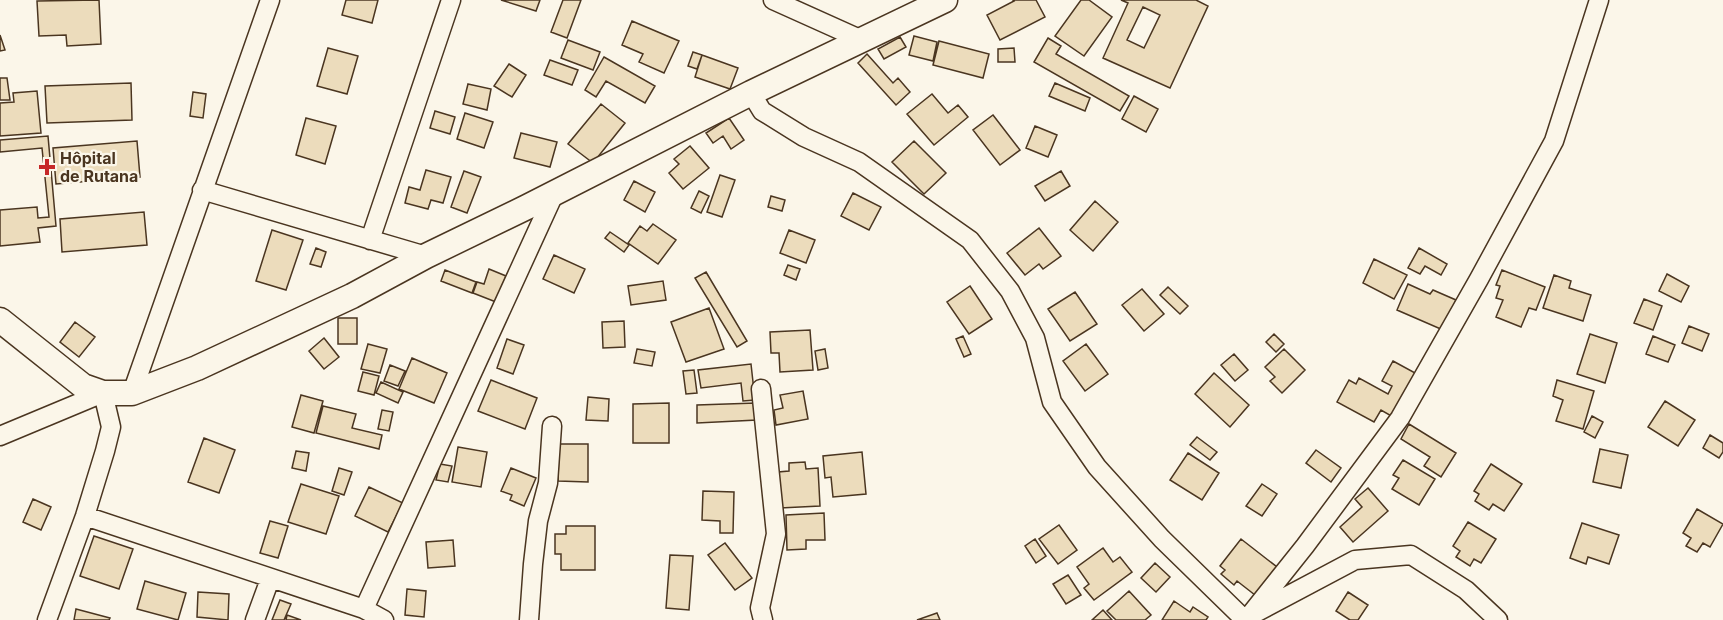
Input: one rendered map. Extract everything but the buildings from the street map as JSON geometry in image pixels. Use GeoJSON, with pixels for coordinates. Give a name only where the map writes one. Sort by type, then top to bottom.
{"type":"FeatureCollection","features":[{"type":"Feature","properties":{"kind":"main road"},"geometry":{"type":"LineString","coordinates":[[0,320],[83,386],[103,393],[132,393],[218,358],[351,296],[751,93],[945,0]]}},
{"type":"Feature","properties":{"kind":"street"},"geometry":{"type":"LineString","coordinates":[[132,393],[270,0]]}},
{"type":"Feature","properties":{"kind":"street"},"geometry":{"type":"LineString","coordinates":[[370,240],[451,0]]}},
{"type":"Feature","properties":{"kind":"street"},"geometry":{"type":"LineString","coordinates":[[773,0],[861,40]]}},
{"type":"Feature","properties":{"kind":"street"},"geometry":{"type":"LineString","coordinates":[[1247,618],[1305,546],[1400,418],[1554,141],[1599,0]]}},
{"type":"Feature","properties":{"kind":"street"},"geometry":{"type":"LineString","coordinates":[[751,93],[762,111],[804,137],[859,162],[970,240],[1010,291],[1035,338],[1052,402],[1097,467],[1162,539],[1247,618]]}},
{"type":"Feature","properties":{"kind":"street"},"geometry":{"type":"LineString","coordinates":[[202,190],[426,256]]}},
{"type":"Feature","properties":{"kind":"street"},"geometry":{"type":"LineString","coordinates":[[364,609],[555,192]]}},
{"type":"Feature","properties":{"kind":"street"},"geometry":{"type":"LineString","coordinates":[[761,389],[776,534],[760,608],[763,620]]}},
{"type":"Feature","properties":{"kind":"street"},"geometry":{"type":"LineString","coordinates":[[0,436],[103,393],[111,427],[85,516],[46,620]]}},
{"type":"Feature","properties":{"kind":"street"},"geometry":{"type":"LineString","coordinates":[[529,620],[532,564],[538,521],[548,483],[552,426]]}},
{"type":"Feature","properties":{"kind":"street"},"geometry":{"type":"LineString","coordinates":[[85,516],[364,609],[384,620]]}},
{"type":"Feature","properties":{"kind":"street"},"geometry":{"type":"LineString","coordinates":[[1247,618],[1355,560],[1411,555],[1466,590],[1498,620]]}},
{"type":"Feature","properties":{"kind":"street"},"geometry":{"type":"LineString","coordinates":[[255,620],[270,579]]}},
{"type":"Feature","properties":{"kind":"place","name":"Hôpital de Rutana"},"geometry":{"type":"Point","coordinates":[47,167]}}]}
